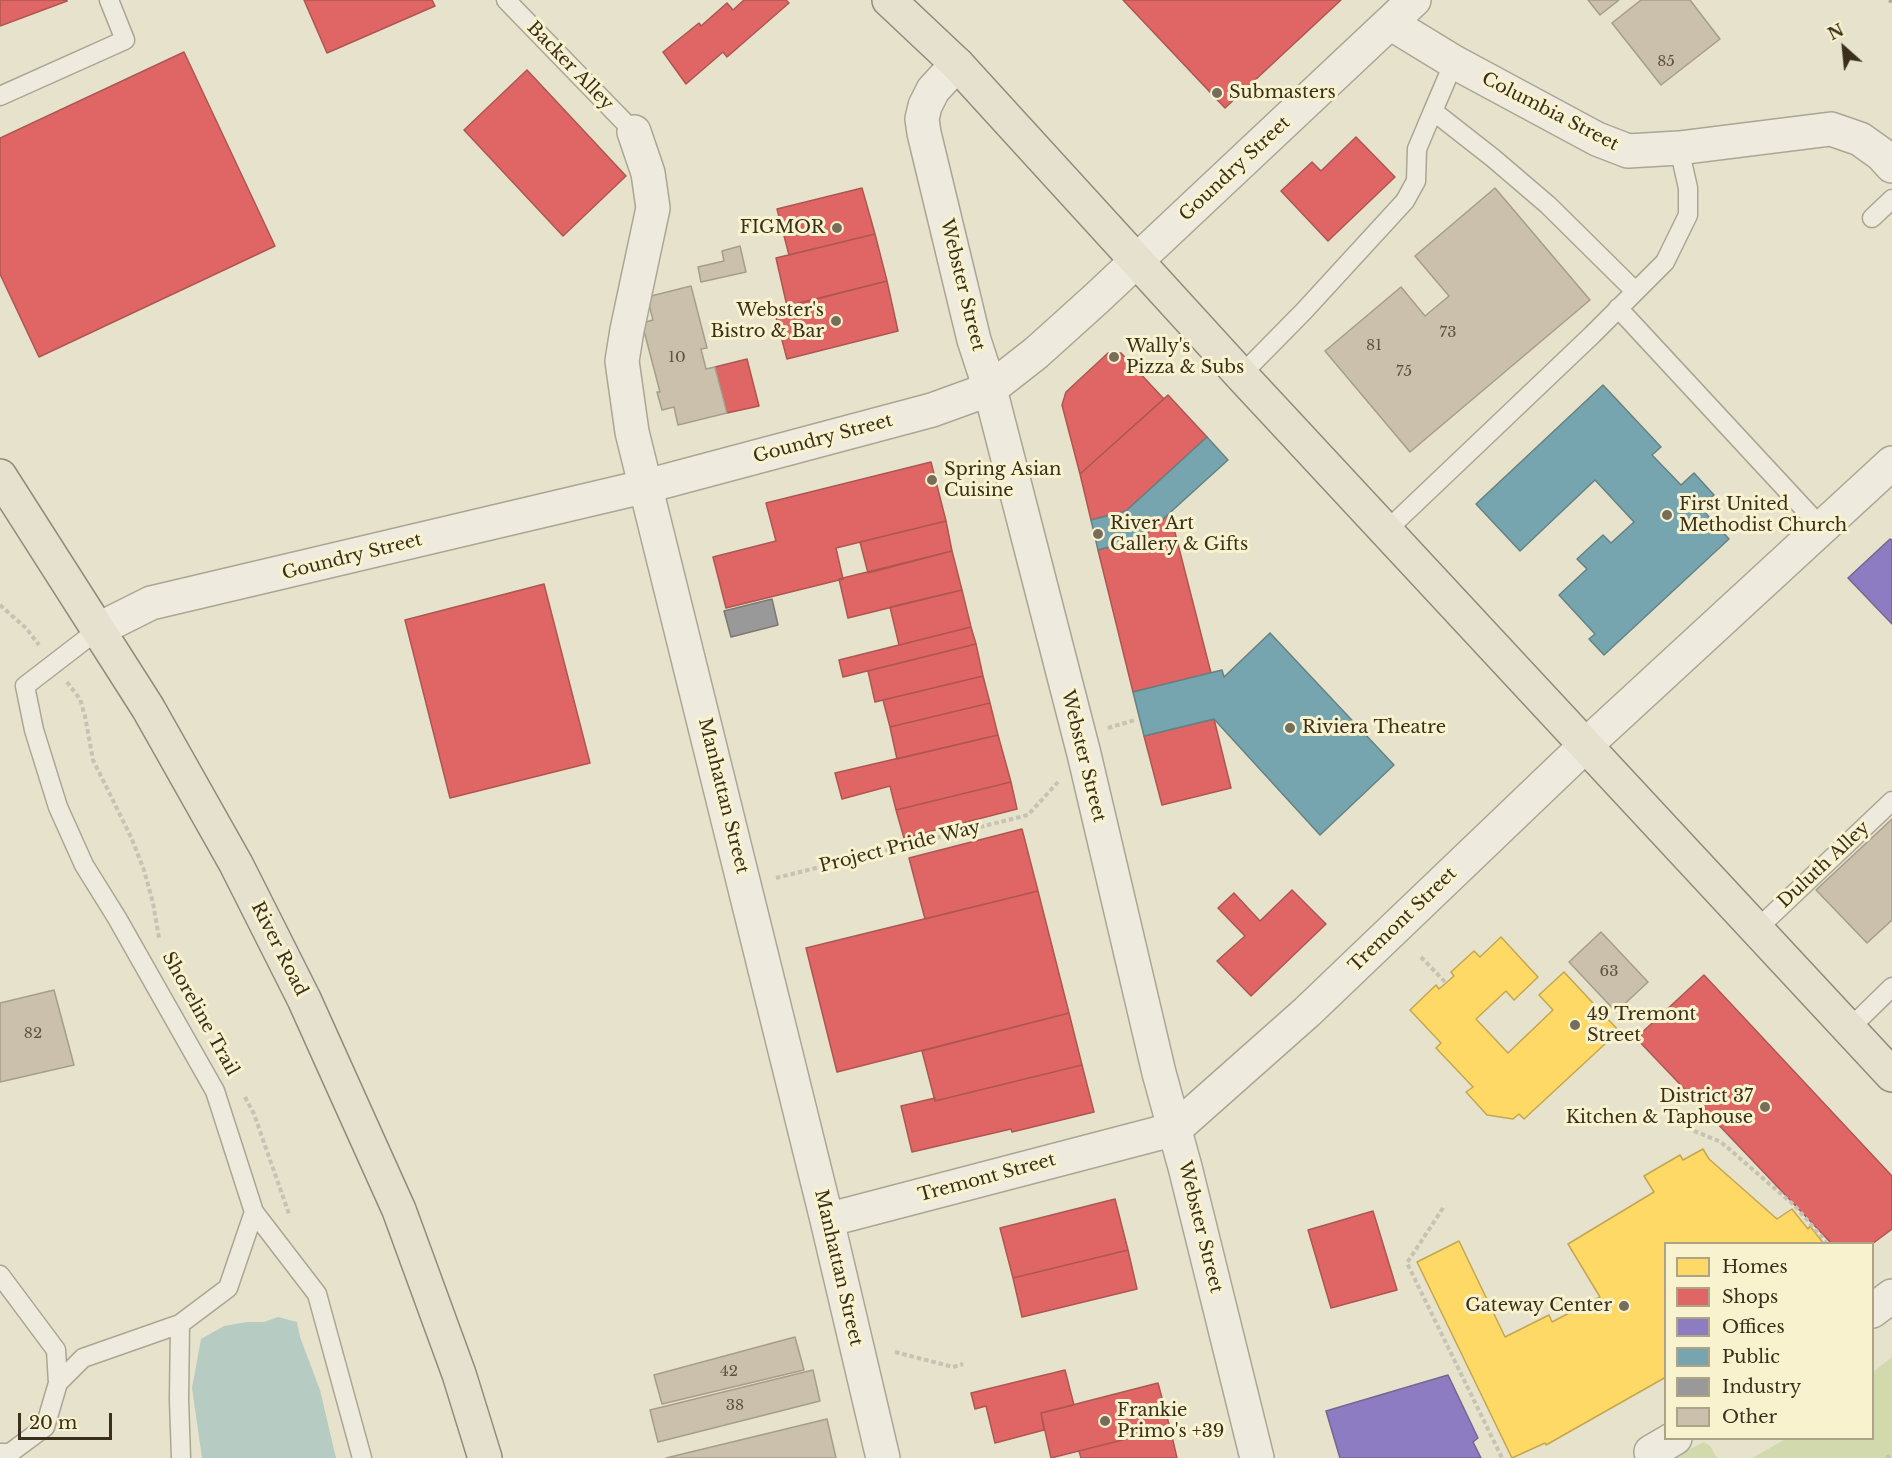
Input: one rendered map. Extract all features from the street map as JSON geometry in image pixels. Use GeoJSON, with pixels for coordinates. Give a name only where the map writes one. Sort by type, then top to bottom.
{"type":"FeatureCollection","features":[{"type":"Feature","properties":{"kind":"main road"},"geometry":{"type":"LineString","coordinates":[[889,0],[957,64],[1241,375],[1892,1075]]}},
{"type":"Feature","properties":{"kind":"main road","name":"River Road"},"geometry":{"type":"LineString","coordinates":[[0,476],[148,708],[236,864],[303,999],[399,1210],[459,1374],[485,1458]]}},
{"type":"Feature","properties":{"kind":"street","name":"Goundry Street"},"geometry":{"type":"LineString","coordinates":[[99,629],[151,603],[646,486],[932,410],[990,389],[1036,353],[1137,261],[1414,0]]}},
{"type":"Feature","properties":{"kind":"street","name":"Columbia Street"},"geometry":{"type":"LineString","coordinates":[[1390,23],[1454,62],[1597,139],[1628,151],[1679,148],[1831,129],[1860,139],[1881,154],[1892,166]]}},
{"type":"Feature","properties":{"kind":"street","name":"Webster Street"},"geometry":{"type":"LineString","coordinates":[[957,64],[933,90],[925,106],[922,119],[924,133],[972,328],[990,389],[1084,754],[1159,1073],[1257,1458]]}},
{"type":"Feature","properties":{"kind":"street","name":"Manhattan Street"},"geometry":{"type":"LineString","coordinates":[[634,132],[648,173],[654,208],[622,361],[633,432],[827,1220],[883,1458]]}},
{"type":"Feature","properties":{"kind":"street","name":"Tremont Street"},"geometry":{"type":"LineString","coordinates":[[827,1220],[1174,1129],[1307,1012],[1586,746],[1892,463]]}},
{"type":"Feature","properties":{"kind":"street"},"geometry":{"type":"LineString","coordinates":[[1874,1310],[1892,1296]]}},
{"type":"Feature","properties":{"kind":"lane"},"geometry":{"type":"LineString","coordinates":[[0,96],[125,40],[109,0]]}},
{"type":"Feature","properties":{"kind":"lane","name":"Backer Alley"},"geometry":{"type":"LineString","coordinates":[[506,0],[634,132]]}},
{"type":"Feature","properties":{"kind":"lane"},"geometry":{"type":"LineString","coordinates":[[1241,375],[1304,311],[1405,201],[1416,181],[1417,149],[1454,62]]}},
{"type":"Feature","properties":{"kind":"lane"},"geometry":{"type":"LineString","coordinates":[[1433,111],[1548,205],[1635,291]]}},
{"type":"Feature","properties":{"kind":"lane"},"geometry":{"type":"LineString","coordinates":[[1386,531],[1665,262],[1688,215],[1688,188],[1679,148]]}},
{"type":"Feature","properties":{"kind":"lane"},"geometry":{"type":"LineString","coordinates":[[1872,218],[1892,199]]}},
{"type":"Feature","properties":{"kind":"lane"},"geometry":{"type":"LineString","coordinates":[[1618,308],[1822,528]]}},
{"type":"Feature","properties":{"kind":"lane"},"geometry":{"type":"LineString","coordinates":[[99,629],[24,686],[34,730],[58,807],[84,864],[215,1091],[254,1212],[317,1294],[362,1458]]}},
{"type":"Feature","properties":{"kind":"lane","name":"Duluth Alley"},"geometry":{"type":"LineString","coordinates":[[1756,930],[1892,801]]}},
{"type":"Feature","properties":{"kind":"lane"},"geometry":{"type":"LineString","coordinates":[[1849,1029],[1892,987]]}},
{"type":"Feature","properties":{"kind":"lane"},"geometry":{"type":"LineString","coordinates":[[58,1383],[82,1358],[180,1324],[228,1288],[254,1212]]}},
{"type":"Feature","properties":{"kind":"lane"},"geometry":{"type":"LineString","coordinates":[[0,1275],[56,1350],[58,1383],[45,1427],[10,1453],[0,1453]]}},
{"type":"Feature","properties":{"kind":"lane"},"geometry":{"type":"LineString","coordinates":[[180,1324],[181,1458]]}},
{"type":"Feature","properties":{"kind":"lane"},"geometry":{"type":"LineString","coordinates":[[56,1350],[82,1358]]}},
{"type":"Feature","properties":{"kind":"path"},"geometry":{"type":"LineString","coordinates":[[0,605],[26,628]]}},
{"type":"Feature","properties":{"kind":"path","name":"Shoreline Trail"},"geometry":{"type":"LineString","coordinates":[[80,699],[93,760],[131,837],[144,870],[153,903],[157,931],[163,948]]}},
{"type":"Feature","properties":{"kind":"path"},"geometry":{"type":"LineString","coordinates":[[1108,728],[1135,720]]}},
{"type":"Feature","properties":{"kind":"path","name":"Project Pride Way"},"geometry":{"type":"LineString","coordinates":[[772,879],[1028,814],[1064,776]]}},
{"type":"Feature","properties":{"kind":"path"},"geometry":{"type":"LineString","coordinates":[[1421,957],[1446,983]]}},
{"type":"Feature","properties":{"kind":"path","name":"Shoreline Trail"},"geometry":{"type":"LineString","coordinates":[[244,1095],[254,1114],[289,1215]]}},
{"type":"Feature","properties":{"kind":"path"},"geometry":{"type":"LineString","coordinates":[[1687,1128],[1721,1142],[1795,1206],[1826,1242]]}},
{"type":"Feature","properties":{"kind":"path"},"geometry":{"type":"LineString","coordinates":[[1443,1208],[1407,1263],[1502,1458]]}},
{"type":"Feature","properties":{"kind":"path"},"geometry":{"type":"LineString","coordinates":[[895,1352],[953,1367],[963,1364]]}},
{"type":"Feature","properties":{"kind":"path"},"geometry":{"type":"LineString","coordinates":[[1886,1458],[1892,1454]]}},
{"type":"Feature","properties":{"kind":"green space"},"geometry":{"type":"Polygon","coordinates":[[[1892,1357],[1892,1458],[1752,1458],[1784,1440],[1874,1440],[1874,1371],[1892,1357]]]}},
{"type":"Feature","properties":{"kind":"green space"},"geometry":{"type":"Polygon","coordinates":[[[1704,1442],[1710,1446],[1717,1458],[1672,1458],[1704,1442]]]}},
{"type":"Feature","properties":{"kind":"shaded area"},"geometry":{"type":"Polygon","coordinates":[[[278,1317],[297,1322],[300,1337],[320,1390],[336,1458],[202,1458],[192,1388],[201,1339],[224,1326],[264,1322],[278,1317]]]}},
{"type":"Feature","properties":{"kind":"building: Homes","name":"49 Tremont Street"},"geometry":{"type":"Polygon","coordinates":[[[1501,937],[1538,977],[1514,1000],[1506,991],[1476,1019],[1508,1053],[1553,1010],[1539,995],[1564,972],[1619,1031],[1524,1119],[1519,1114],[1513,1119],[1487,1115],[1466,1092],[1473,1087],[1436,1048],[1441,1043],[1410,1010],[1436,985],[1439,989],[1454,976],[1451,972],[1474,951],[1480,957],[1501,937]]]}},
{"type":"Feature","properties":{"kind":"building: Homes","name":"Gateway Center"},"geometry":{"type":"Polygon","coordinates":[[[1703,1149],[1709,1159],[1777,1219],[1792,1209],[1808,1229],[1810,1226],[1822,1242],[1664,1242],[1664,1378],[1546,1445],[1545,1443],[1512,1458],[1417,1262],[1459,1241],[1505,1337],[1549,1315],[1552,1322],[1600,1297],[1568,1244],[1654,1192],[1644,1176],[1680,1155],[1683,1160],[1703,1149]]]}},
{"type":"Feature","properties":{"kind":"building: Shops"},"geometry":{"type":"Polygon","coordinates":[[[0,0],[67,0],[67,1],[0,26],[0,0]]]}},
{"type":"Feature","properties":{"kind":"building: Shops"},"geometry":{"type":"Polygon","coordinates":[[[304,0],[432,0],[435,6],[327,53],[304,0]]]}},
{"type":"Feature","properties":{"kind":"building: Shops"},"geometry":{"type":"Polygon","coordinates":[[[744,0],[786,0],[789,3],[727,57],[723,52],[686,84],[663,52],[699,23],[701,26],[727,3],[733,10],[744,0]]]}},
{"type":"Feature","properties":{"kind":"building: Shops"},"geometry":{"type":"Polygon","coordinates":[[[1123,0],[1341,0],[1225,108],[1123,0]]]}},
{"type":"Feature","properties":{"kind":"building: Shops"},"geometry":{"type":"Polygon","coordinates":[[[184,52],[275,246],[39,357],[0,274],[0,138],[184,52]]]}},
{"type":"Feature","properties":{"kind":"building: Shops"},"geometry":{"type":"Polygon","coordinates":[[[527,70],[626,176],[563,236],[464,130],[527,70]]]}},
{"type":"Feature","properties":{"kind":"building: Shops"},"geometry":{"type":"Polygon","coordinates":[[[1356,137],[1395,177],[1328,241],[1281,191],[1312,162],[1321,171],[1356,137]]]}},
{"type":"Feature","properties":{"kind":"building: Shops"},"geometry":{"type":"Polygon","coordinates":[[[862,188],[875,234],[789,255],[777,209],[862,188]]]}},
{"type":"Feature","properties":{"kind":"building: Shops"},"geometry":{"type":"Polygon","coordinates":[[[875,234],[887,281],[787,306],[776,258],[875,234]]]}},
{"type":"Feature","properties":{"kind":"building: Shops","name":"Webster's Bistro & Bar"},"geometry":{"type":"Polygon","coordinates":[[[887,281],[898,331],[787,359],[774,310],[887,281]]]}},
{"type":"Feature","properties":{"kind":"building: Shops"},"geometry":{"type":"Polygon","coordinates":[[[1108,353],[1121,353],[1164,399],[1080,474],[1062,405],[1066,392],[1108,353]]]}},
{"type":"Feature","properties":{"kind":"building: Shops"},"geometry":{"type":"Polygon","coordinates":[[[747,359],[759,406],[727,413],[715,367],[747,359]]]}},
{"type":"Feature","properties":{"kind":"building: Shops"},"geometry":{"type":"Polygon","coordinates":[[[1168,395],[1207,437],[1126,511],[1091,520],[1080,474],[1168,395]]]}},
{"type":"Feature","properties":{"kind":"building: Shops"},"geometry":{"type":"Polygon","coordinates":[[[931,462],[946,521],[836,548],[843,579],[726,608],[713,557],[776,541],[766,503],[931,462]]]}},
{"type":"Feature","properties":{"kind":"building: Shops"},"geometry":{"type":"Polygon","coordinates":[[[1170,513],[1211,673],[1133,692],[1098,550],[1142,538],[1170,513]]]}},
{"type":"Feature","properties":{"kind":"building: Shops"},"geometry":{"type":"Polygon","coordinates":[[[946,521],[952,551],[868,573],[860,542],[946,521]]]}},
{"type":"Feature","properties":{"kind":"building: Shops"},"geometry":{"type":"Polygon","coordinates":[[[952,551],[962,590],[848,618],[839,579],[952,551]]]}},
{"type":"Feature","properties":{"kind":"building: Shops"},"geometry":{"type":"Polygon","coordinates":[[[544,584],[590,763],[450,798],[405,620],[544,584]]]}},
{"type":"Feature","properties":{"kind":"building: Shops"},"geometry":{"type":"Polygon","coordinates":[[[962,590],[971,627],[899,645],[890,607],[962,590]]]}},
{"type":"Feature","properties":{"kind":"building: Shops"},"geometry":{"type":"Polygon","coordinates":[[[971,627],[976,644],[843,677],[839,660],[971,627]]]}},
{"type":"Feature","properties":{"kind":"building: Shops"},"geometry":{"type":"Polygon","coordinates":[[[976,644],[983,676],[875,702],[868,671],[976,644]]]}},
{"type":"Feature","properties":{"kind":"building: Shops"},"geometry":{"type":"Polygon","coordinates":[[[983,676],[990,703],[890,727],[883,700],[983,676]]]}},
{"type":"Feature","properties":{"kind":"building: Shops"},"geometry":{"type":"Polygon","coordinates":[[[990,703],[998,735],[897,759],[890,727],[990,703]]]}},
{"type":"Feature","properties":{"kind":"building: Shops"},"geometry":{"type":"Polygon","coordinates":[[[1214,719],[1231,788],[1162,805],[1144,736],[1214,719]]]}},
{"type":"Feature","properties":{"kind":"building: Shops"},"geometry":{"type":"Polygon","coordinates":[[[998,735],[1011,782],[896,810],[890,786],[842,799],[835,773],[998,735]]]}},
{"type":"Feature","properties":{"kind":"building: Shops"},"geometry":{"type":"Polygon","coordinates":[[[1011,782],[1017,809],[904,838],[896,810],[1011,782]]]}},
{"type":"Feature","properties":{"kind":"building: Shops"},"geometry":{"type":"Polygon","coordinates":[[[1022,829],[1038,891],[925,919],[909,858],[1022,829]]]}},
{"type":"Feature","properties":{"kind":"building: Shops"},"geometry":{"type":"Polygon","coordinates":[[[1292,890],[1326,924],[1251,996],[1217,961],[1245,936],[1218,908],[1234,893],[1260,921],[1292,890]]]}},
{"type":"Feature","properties":{"kind":"building: Shops"},"geometry":{"type":"Polygon","coordinates":[[[1038,891],[1069,1013],[837,1072],[806,948],[1038,891]]]}},
{"type":"Feature","properties":{"kind":"building: Shops","name":"District 37 Kitchen & Taphouse"},"geometry":{"type":"Polygon","coordinates":[[[1704,975],[1892,1176],[1892,1229],[1874,1242],[1830,1242],[1636,1038],[1704,975]]]}},
{"type":"Feature","properties":{"kind":"building: Shops"},"geometry":{"type":"Polygon","coordinates":[[[1069,1013],[1082,1065],[935,1101],[922,1051],[1069,1013]]]}},
{"type":"Feature","properties":{"kind":"building: Shops"},"geometry":{"type":"Polygon","coordinates":[[[1082,1065],[1094,1112],[1012,1132],[1011,1129],[912,1152],[901,1106],[935,1098],[935,1101],[1082,1065]]]}},
{"type":"Feature","properties":{"kind":"building: Shops"},"geometry":{"type":"Polygon","coordinates":[[[1115,1199],[1128,1250],[1013,1278],[1000,1228],[1115,1199]]]}},
{"type":"Feature","properties":{"kind":"building: Shops"},"geometry":{"type":"Polygon","coordinates":[[[1373,1211],[1397,1290],[1331,1308],[1308,1230],[1373,1211]]]}},
{"type":"Feature","properties":{"kind":"building: Shops"},"geometry":{"type":"Polygon","coordinates":[[[1128,1250],[1137,1289],[1022,1317],[1013,1278],[1128,1250]]]}},
{"type":"Feature","properties":{"kind":"building: Shops"},"geometry":{"type":"Polygon","coordinates":[[[1065,1370],[1074,1405],[1041,1413],[1044,1430],[995,1443],[986,1406],[975,1409],[971,1393],[1065,1370]]]}},
{"type":"Feature","properties":{"kind":"building: Shops","name":"Frankie Primo's +39"},"geometry":{"type":"Polygon","coordinates":[[[1158,1383],[1170,1428],[1051,1458],[1041,1413],[1158,1383]]]}},
{"type":"Feature","properties":{"kind":"building: Shops"},"geometry":{"type":"Polygon","coordinates":[[[1170,1428],[1177,1458],[1081,1458],[1079,1451],[1170,1428]]]}},
{"type":"Feature","properties":{"kind":"building: Offices"},"geometry":{"type":"Polygon","coordinates":[[[1890,539],[1892,540],[1892,624],[1848,578],[1890,539]]]}},
{"type":"Feature","properties":{"kind":"building: Offices"},"geometry":{"type":"Polygon","coordinates":[[[1448,1375],[1478,1438],[1473,1442],[1481,1458],[1340,1458],[1326,1411],[1448,1375]]]}},
{"type":"Feature","properties":{"kind":"building: Public","name":"First United Methodist Church"},"geometry":{"type":"Polygon","coordinates":[[[1603,385],[1661,447],[1652,455],[1681,485],[1694,473],[1714,495],[1700,507],[1729,539],[1604,655],[1589,639],[1595,634],[1559,595],[1587,569],[1577,559],[1603,535],[1611,543],[1634,522],[1595,480],[1520,551],[1476,504],[1603,385]]]}},
{"type":"Feature","properties":{"kind":"building: Public"},"geometry":{"type":"Polygon","coordinates":[[[1207,437],[1228,460],[1142,538],[1098,550],[1091,520],[1126,511],[1207,437]]]}},
{"type":"Feature","properties":{"kind":"building: Public","name":"Riviera Theatre"},"geometry":{"type":"Polygon","coordinates":[[[1270,633],[1394,765],[1320,835],[1214,719],[1144,736],[1133,692],[1222,670],[1224,677],[1270,633]]]}},
{"type":"Feature","properties":{"kind":"building: Industry"},"geometry":{"type":"Polygon","coordinates":[[[772,599],[778,625],[731,637],[724,611],[772,599]]]}},
{"type":"Feature","properties":{"kind":"building: Other"},"geometry":{"type":"Polygon","coordinates":[[[1588,0],[1619,0],[1600,15],[1588,0]]]}},
{"type":"Feature","properties":{"kind":"building: Other"},"geometry":{"type":"Polygon","coordinates":[[[1641,0],[1690,0],[1720,39],[1661,85],[1612,23],[1641,0]]]}},
{"type":"Feature","properties":{"kind":"building: Other"},"geometry":{"type":"Polygon","coordinates":[[[1495,188],[1590,300],[1410,452],[1325,351],[1401,287],[1425,316],[1449,296],[1415,256],[1495,188]]]}},
{"type":"Feature","properties":{"kind":"building: Other"},"geometry":{"type":"Polygon","coordinates":[[[740,246],[746,272],[701,282],[698,267],[724,261],[722,251],[740,246]]]}},
{"type":"Feature","properties":{"kind":"building: Other"},"geometry":{"type":"Polygon","coordinates":[[[691,286],[707,348],[701,349],[706,369],[715,367],[727,413],[678,425],[674,407],[662,410],[657,392],[660,392],[642,323],[653,320],[647,297],[691,286]]]}},
{"type":"Feature","properties":{"kind":"building: Other"},"geometry":{"type":"Polygon","coordinates":[[[1892,819],[1892,920],[1867,943],[1816,890],[1892,819]]]}},
{"type":"Feature","properties":{"kind":"building: Other"},"geometry":{"type":"Polygon","coordinates":[[[1601,932],[1648,982],[1616,1012],[1569,962],[1601,932]]]}},
{"type":"Feature","properties":{"kind":"building: Other"},"geometry":{"type":"Polygon","coordinates":[[[54,990],[74,1065],[0,1082],[0,1003],[54,990]]]}},
{"type":"Feature","properties":{"kind":"building: Other"},"geometry":{"type":"Polygon","coordinates":[[[795,1337],[804,1370],[662,1404],[654,1375],[795,1337]]]}},
{"type":"Feature","properties":{"kind":"building: Other"},"geometry":{"type":"Polygon","coordinates":[[[813,1370],[820,1401],[658,1442],[650,1410],[813,1370]]]}},
{"type":"Feature","properties":{"kind":"building: Other"},"geometry":{"type":"Polygon","coordinates":[[[827,1419],[836,1458],[666,1458],[827,1419]]]}},
{"type":"Feature","properties":{"kind":"place","name":"Submasters"},"geometry":{"type":"Point","coordinates":[1217,93]}},
{"type":"Feature","properties":{"kind":"place","name":"FIGMOR"},"geometry":{"type":"Point","coordinates":[837,228]}},
{"type":"Feature","properties":{"kind":"place","name":"Webster's Bistro & Bar"},"geometry":{"type":"Point","coordinates":[836,321]}},
{"type":"Feature","properties":{"kind":"place","name":"Wally's Pizza & Subs"},"geometry":{"type":"Point","coordinates":[1114,357]}},
{"type":"Feature","properties":{"kind":"place","name":"Spring Asian Cuisine"},"geometry":{"type":"Point","coordinates":[932,480]}},
{"type":"Feature","properties":{"kind":"place","name":"First United Methodist Church"},"geometry":{"type":"Point","coordinates":[1667,515]}},
{"type":"Feature","properties":{"kind":"place","name":"River Art Gallery & Gifts"},"geometry":{"type":"Point","coordinates":[1098,534]}},
{"type":"Feature","properties":{"kind":"place","name":"Riviera Theatre"},"geometry":{"type":"Point","coordinates":[1290,728]}},
{"type":"Feature","properties":{"kind":"place","name":"49 Tremont Street"},"geometry":{"type":"Point","coordinates":[1575,1025]}},
{"type":"Feature","properties":{"kind":"place","name":"District 37 Kitchen & Taphouse"},"geometry":{"type":"Point","coordinates":[1765,1107]}},
{"type":"Feature","properties":{"kind":"place","name":"Gateway Center"},"geometry":{"type":"Point","coordinates":[1624,1306]}},
{"type":"Feature","properties":{"kind":"place","name":"Frankie Primo's +39"},"geometry":{"type":"Point","coordinates":[1105,1421]}}]}
